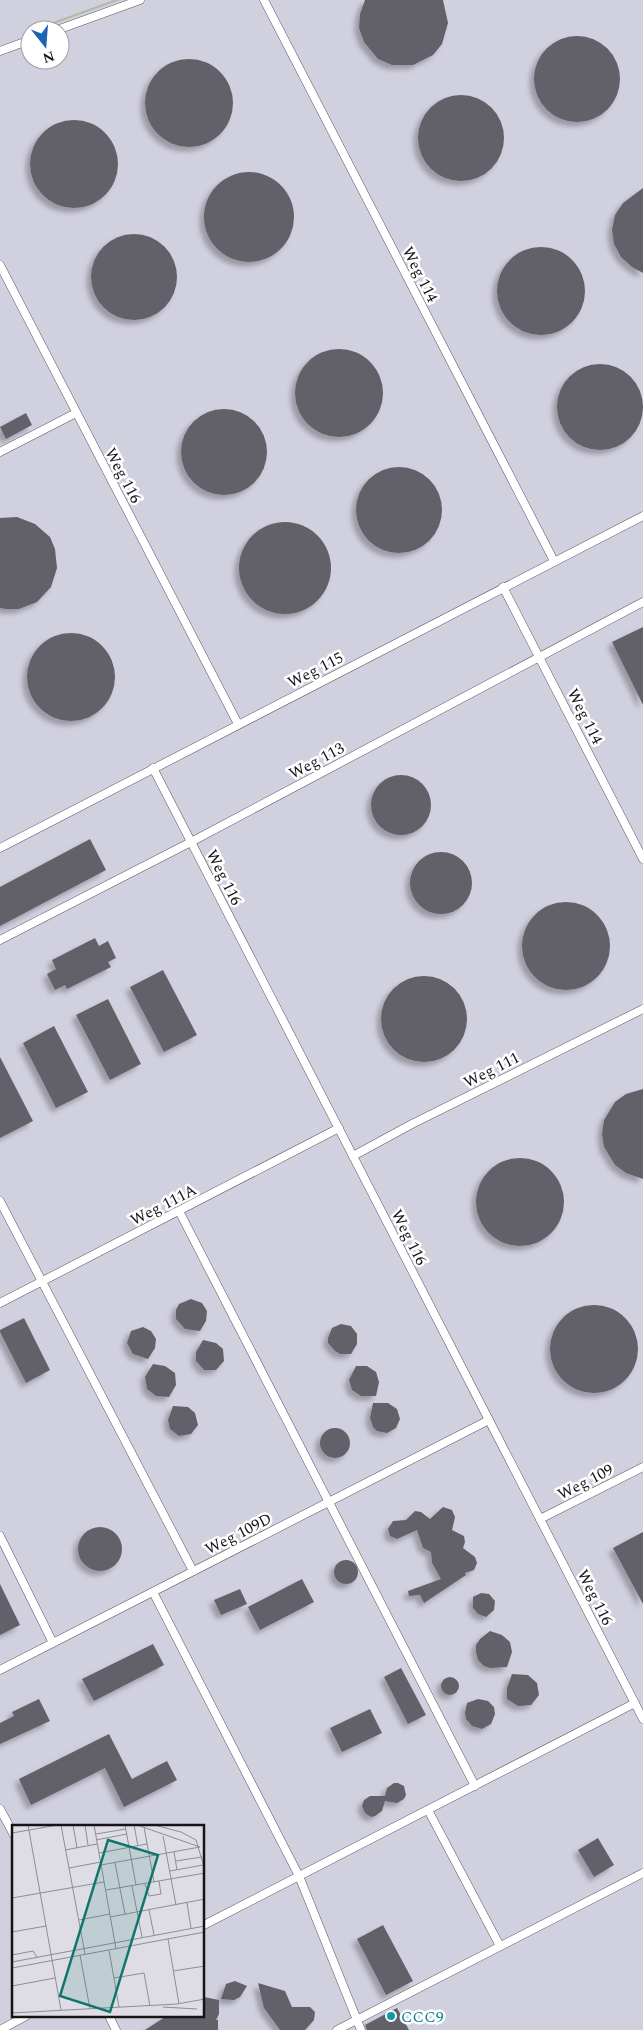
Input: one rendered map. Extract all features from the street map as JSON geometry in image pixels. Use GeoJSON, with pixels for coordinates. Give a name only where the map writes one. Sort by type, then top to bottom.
{"type":"FeatureCollection","features":[{"type":"Feature","properties":{"kind":"lane"},"geometry":{"type":"LineString","coordinates":[[70,25],[140,0]]}},
{"type":"Feature","properties":{"kind":"lane","name":"Weg 114"},"geometry":{"type":"LineString","coordinates":[[264,0],[554,561]]}},
{"type":"Feature","properties":{"kind":"lane"},"geometry":{"type":"LineString","coordinates":[[0,51],[20,44]]}},
{"type":"Feature","properties":{"kind":"lane","name":"Weg 116"},"geometry":{"type":"LineString","coordinates":[[0,266],[238,724]]}},
{"type":"Feature","properties":{"kind":"lane"},"geometry":{"type":"LineString","coordinates":[[0,452],[76,413]]}},
{"type":"Feature","properties":{"kind":"lane","name":"Weg 115"},"geometry":{"type":"LineString","coordinates":[[0,848],[643,516]]}},
{"type":"Feature","properties":{"kind":"lane","name":"Weg 114"},"geometry":{"type":"LineString","coordinates":[[503,587],[643,859]]}},
{"type":"Feature","properties":{"kind":"lane","name":"Weg 113"},"geometry":{"type":"LineString","coordinates":[[0,940],[191,842],[643,602]]}},
{"type":"Feature","properties":{"kind":"lane","name":"Weg 116"},"geometry":{"type":"LineString","coordinates":[[153,768],[643,1719]]}},
{"type":"Feature","properties":{"kind":"lane","name":"Weg 111"},"geometry":{"type":"LineString","coordinates":[[353,1156],[412,1124],[643,1008]]}},
{"type":"Feature","properties":{"kind":"lane","name":"Weg 111A"},"geometry":{"type":"LineString","coordinates":[[0,1303],[339,1128]]}},
{"type":"Feature","properties":{"kind":"lane"},"geometry":{"type":"LineString","coordinates":[[0,1201],[194,1571]]}},
{"type":"Feature","properties":{"kind":"lane"},"geometry":{"type":"LineString","coordinates":[[180,1210],[475,1786]]}},
{"type":"Feature","properties":{"kind":"lane","name":"Weg 109D"},"geometry":{"type":"LineString","coordinates":[[0,1670],[489,1420]]}},
{"type":"Feature","properties":{"kind":"lane","name":"Weg 109"},"geometry":{"type":"LineString","coordinates":[[540,1519],[643,1467]]}},
{"type":"Feature","properties":{"kind":"lane"},"geometry":{"type":"LineString","coordinates":[[0,1536],[53,1643]]}},
{"type":"Feature","properties":{"kind":"lane"},"geometry":{"type":"LineString","coordinates":[[152,1592],[299,1876],[361,2030]]}},
{"type":"Feature","properties":{"kind":"lane"},"geometry":{"type":"LineString","coordinates":[[205,1924],[635,1703]]}},
{"type":"Feature","properties":{"kind":"lane"},"geometry":{"type":"LineString","coordinates":[[0,1809],[12,1831]]}},
{"type":"Feature","properties":{"kind":"lane"},"geometry":{"type":"LineString","coordinates":[[428,1810],[500,1946]]}},
{"type":"Feature","properties":{"kind":"lane"},"geometry":{"type":"LineString","coordinates":[[337,2030],[643,1873]]}},
{"type":"Feature","properties":{"kind":"lane"},"geometry":{"type":"LineString","coordinates":[[0,2030],[22,2018]]}},
{"type":"Feature","properties":{"kind":"lane"},"geometry":{"type":"LineString","coordinates":[[110,2018],[116,2030]]}},
{"type":"Feature","properties":{"kind":"shaded area"},"geometry":{"type":"Polygon","coordinates":[[[0,0],[643,0],[643,2030],[0,2030],[0,0]]]}},
{"type":"Feature","properties":{"kind":"green space"},"geometry":{"type":"Polygon","coordinates":[[[114,0],[120,0],[65,20],[59,20],[114,0]]]}},
{"type":"Feature","properties":{"kind":"building"},"geometry":{"type":"Polygon","coordinates":[[[365,0],[443,0],[448,23],[442,44],[433,55],[413,65],[392,65],[378,59],[364,42],[359,28],[360,14],[365,0]]]}},
{"type":"Feature","properties":{"kind":"building"},"geometry":{"type":"Polygon","coordinates":[[[577,36],[593,39],[601,43],[613,55],[617,63],[620,79],[617,95],[613,103],[601,115],[593,119],[577,122],[561,119],[553,115],[541,103],[537,95],[534,79],[537,63],[541,55],[553,43],[561,39],[577,36]]]}},
{"type":"Feature","properties":{"kind":"building"},"geometry":{"type":"Polygon","coordinates":[[[189,59],[206,62],[220,72],[230,86],[233,103],[230,120],[220,134],[206,144],[189,147],[172,144],[158,134],[148,120],[145,103],[148,86],[158,72],[172,62],[189,59]]]}},
{"type":"Feature","properties":{"kind":"building"},"geometry":{"type":"Polygon","coordinates":[[[461,95],[477,98],[485,102],[497,114],[501,122],[504,138],[501,154],[497,162],[485,174],[477,178],[461,181],[445,178],[437,174],[425,162],[421,154],[418,138],[421,122],[425,114],[437,102],[445,98],[461,95]]]}},
{"type":"Feature","properties":{"kind":"building"},"geometry":{"type":"Polygon","coordinates":[[[74,120],[91,124],[105,133],[114,147],[118,164],[114,181],[105,195],[91,204],[74,208],[57,204],[43,195],[34,181],[30,164],[34,147],[43,133],[57,124],[74,120]]]}},
{"type":"Feature","properties":{"kind":"building"},"geometry":{"type":"Polygon","coordinates":[[[249,172],[266,176],[281,185],[290,200],[294,217],[290,234],[281,249],[266,258],[249,262],[232,258],[217,249],[208,234],[204,217],[208,200],[217,185],[232,176],[249,172]]]}},
{"type":"Feature","properties":{"kind":"building"},"geometry":{"type":"Polygon","coordinates":[[[643,188],[643,273],[632,267],[621,257],[614,244],[612,230],[615,215],[623,203],[643,188]]]}},
{"type":"Feature","properties":{"kind":"building"},"geometry":{"type":"Polygon","coordinates":[[[134,234],[151,237],[165,246],[174,260],[177,277],[174,294],[165,308],[151,317],[134,320],[117,317],[103,308],[94,294],[91,277],[94,260],[103,246],[117,237],[134,234]]]}},
{"type":"Feature","properties":{"kind":"building"},"geometry":{"type":"Polygon","coordinates":[[[541,247],[558,250],[572,260],[582,274],[585,291],[582,308],[572,322],[558,332],[541,335],[524,332],[510,322],[500,308],[497,291],[500,274],[510,260],[524,250],[541,247]]]}},
{"type":"Feature","properties":{"kind":"building"},"geometry":{"type":"Polygon","coordinates":[[[339,349],[356,352],[370,362],[380,376],[383,393],[380,410],[370,424],[356,434],[339,437],[322,434],[308,424],[298,410],[295,393],[298,376],[308,362],[322,352],[339,349]]]}},
{"type":"Feature","properties":{"kind":"building"},"geometry":{"type":"Polygon","coordinates":[[[592,364],[608,364],[617,367],[631,376],[640,390],[643,407],[640,424],[631,438],[617,447],[608,450],[592,450],[576,443],[564,431],[557,415],[557,399],[564,383],[576,371],[592,364]]]}},
{"type":"Feature","properties":{"kind":"building"},"geometry":{"type":"Polygon","coordinates":[[[224,409],[240,412],[248,416],[260,428],[264,436],[267,452],[264,468],[260,476],[248,488],[240,492],[224,495],[208,492],[200,488],[188,476],[184,468],[181,452],[184,436],[188,428],[200,416],[208,412],[224,409]]]}},
{"type":"Feature","properties":{"kind":"building"},"geometry":{"type":"Polygon","coordinates":[[[26,413],[32,425],[6,439],[0,427],[26,413]]]}},
{"type":"Feature","properties":{"kind":"building"},"geometry":{"type":"Polygon","coordinates":[[[391,467],[407,467],[416,470],[430,479],[439,493],[442,510],[439,527],[430,541],[416,550],[407,553],[391,553],[375,546],[363,534],[356,518],[356,502],[363,486],[375,474],[391,467]]]}},
{"type":"Feature","properties":{"kind":"building"},"geometry":{"type":"Polygon","coordinates":[[[17,517],[35,524],[50,537],[55,549],[57,568],[51,587],[37,602],[19,609],[6,609],[0,608],[0,518],[17,517]]]}},
{"type":"Feature","properties":{"kind":"building"},"geometry":{"type":"Polygon","coordinates":[[[285,522],[302,526],[317,536],[327,551],[331,568],[327,585],[317,600],[302,610],[285,614],[268,610],[253,600],[243,585],[239,568],[243,551],[253,536],[268,526],[285,522]]]}},
{"type":"Feature","properties":{"kind":"building"},"geometry":{"type":"Polygon","coordinates":[[[643,627],[643,705],[612,642],[643,627]]]}},
{"type":"Feature","properties":{"kind":"building"},"geometry":{"type":"Polygon","coordinates":[[[71,633],[88,636],[96,640],[108,652],[112,660],[115,677],[112,694],[108,702],[96,714],[88,718],[71,721],[54,718],[46,714],[34,702],[30,694],[27,677],[30,660],[34,652],[46,640],[54,636],[71,633]]]}},
{"type":"Feature","properties":{"kind":"building"},"geometry":{"type":"Polygon","coordinates":[[[401,775],[418,780],[426,788],[431,805],[426,822],[418,830],[401,835],[384,830],[376,822],[371,805],[376,788],[384,780],[401,775]]]}},
{"type":"Feature","properties":{"kind":"building"},"geometry":{"type":"Polygon","coordinates":[[[90,839],[106,870],[0,926],[0,887],[90,839]]]}},
{"type":"Feature","properties":{"kind":"building"},"geometry":{"type":"Polygon","coordinates":[[[435,852],[447,852],[463,861],[470,871],[472,883],[470,895],[463,905],[447,914],[435,914],[424,909],[415,900],[410,889],[410,877],[415,866],[424,857],[435,852]]]}},
{"type":"Feature","properties":{"kind":"building"},"geometry":{"type":"Polygon","coordinates":[[[566,902],[583,905],[597,915],[607,929],[610,946],[607,963],[597,977],[583,987],[566,990],[549,987],[535,977],[525,963],[522,946],[525,929],[535,915],[549,905],[566,902]]]}},
{"type":"Feature","properties":{"kind":"building"},"geometry":{"type":"Polygon","coordinates":[[[95,938],[99,946],[108,941],[116,958],[108,962],[111,967],[67,989],[65,985],[55,990],[47,974],[56,969],[52,960],[95,938]]]}},
{"type":"Feature","properties":{"kind":"building"},"geometry":{"type":"Polygon","coordinates":[[[163,970],[197,1035],[164,1052],[130,987],[163,970]]]}},
{"type":"Feature","properties":{"kind":"building"},"geometry":{"type":"Polygon","coordinates":[[[416,976],[432,976],[441,979],[455,988],[464,1002],[467,1019],[464,1036],[455,1050],[441,1059],[432,1062],[416,1062],[400,1055],[388,1043],[381,1027],[381,1011],[388,995],[400,983],[416,976]]]}},
{"type":"Feature","properties":{"kind":"building"},"geometry":{"type":"Polygon","coordinates":[[[108,999],[141,1064],[110,1080],[76,1015],[108,999]]]}},
{"type":"Feature","properties":{"kind":"building"},"geometry":{"type":"Polygon","coordinates":[[[54,1026],[88,1092],[56,1108],[23,1043],[54,1026]]]}},
{"type":"Feature","properties":{"kind":"building"},"geometry":{"type":"Polygon","coordinates":[[[0,1057],[33,1121],[0,1138],[0,1057]]]}},
{"type":"Feature","properties":{"kind":"building"},"geometry":{"type":"Polygon","coordinates":[[[643,1089],[643,1179],[626,1173],[615,1165],[604,1147],[602,1134],[604,1120],[615,1102],[626,1094],[643,1089]]]}},
{"type":"Feature","properties":{"kind":"building"},"geometry":{"type":"Polygon","coordinates":[[[520,1158],[537,1162],[551,1171],[560,1185],[564,1202],[560,1219],[551,1233],[537,1242],[520,1246],[503,1242],[489,1233],[480,1219],[476,1202],[480,1185],[489,1171],[503,1162],[520,1158]]]}},
{"type":"Feature","properties":{"kind":"building"},"geometry":{"type":"Polygon","coordinates":[[[191,1299],[202,1303],[207,1311],[206,1321],[200,1331],[185,1329],[176,1319],[176,1310],[179,1304],[191,1299]]]}},
{"type":"Feature","properties":{"kind":"building"},"geometry":{"type":"Polygon","coordinates":[[[594,1305],[611,1308],[625,1318],[635,1332],[638,1349],[635,1366],[625,1380],[611,1390],[594,1393],[577,1390],[563,1380],[553,1366],[550,1349],[553,1332],[563,1318],[577,1308],[594,1305]]]}},
{"type":"Feature","properties":{"kind":"building"},"geometry":{"type":"Polygon","coordinates":[[[24,1318],[50,1370],[26,1383],[0,1332],[0,1330],[24,1318]]]}},
{"type":"Feature","properties":{"kind":"building"},"geometry":{"type":"Polygon","coordinates":[[[341,1324],[351,1326],[357,1334],[357,1344],[351,1354],[340,1354],[328,1343],[332,1328],[341,1324]]]}},
{"type":"Feature","properties":{"kind":"building"},"geometry":{"type":"Polygon","coordinates":[[[143,1327],[151,1331],[156,1339],[155,1348],[148,1359],[133,1354],[127,1343],[131,1331],[143,1327]]]}},
{"type":"Feature","properties":{"kind":"building"},"geometry":{"type":"Polygon","coordinates":[[[203,1340],[216,1343],[223,1349],[224,1361],[216,1370],[204,1370],[196,1361],[196,1352],[203,1340]]]}},
{"type":"Feature","properties":{"kind":"building"},"geometry":{"type":"Polygon","coordinates":[[[153,1364],[165,1366],[175,1373],[176,1385],[169,1397],[156,1396],[147,1389],[145,1377],[153,1364]]]}},
{"type":"Feature","properties":{"kind":"building"},"geometry":{"type":"Polygon","coordinates":[[[356,1366],[367,1366],[376,1372],[379,1382],[376,1396],[361,1396],[352,1390],[349,1380],[356,1366]]]}},
{"type":"Feature","properties":{"kind":"building"},"geometry":{"type":"Polygon","coordinates":[[[373,1403],[388,1403],[397,1409],[400,1419],[396,1428],[387,1433],[377,1431],[373,1427],[370,1418],[373,1403]]]}},
{"type":"Feature","properties":{"kind":"building"},"geometry":{"type":"Polygon","coordinates":[[[173,1406],[188,1407],[195,1413],[198,1425],[191,1434],[179,1436],[170,1429],[168,1420],[173,1406]]]}},
{"type":"Feature","properties":{"kind":"building"},"geometry":{"type":"Polygon","coordinates":[[[335,1428],[346,1432],[350,1443],[346,1454],[335,1458],[324,1454],[320,1443],[324,1432],[335,1428]]]}},
{"type":"Feature","properties":{"kind":"building"},"geometry":{"type":"Polygon","coordinates":[[[443,1507],[452,1510],[455,1517],[452,1530],[464,1536],[463,1548],[475,1557],[477,1563],[474,1570],[465,1573],[466,1575],[424,1603],[420,1595],[409,1596],[408,1591],[441,1579],[432,1563],[431,1552],[423,1548],[417,1530],[397,1539],[390,1536],[388,1529],[393,1521],[406,1520],[415,1511],[421,1512],[430,1519],[443,1507]]]}},
{"type":"Feature","properties":{"kind":"building"},"geometry":{"type":"Polygon","coordinates":[[[96,1527],[104,1527],[116,1533],[122,1549],[116,1565],[104,1571],[96,1571],[84,1565],[78,1553],[78,1545],[84,1533],[96,1527]]]}},
{"type":"Feature","properties":{"kind":"building"},"geometry":{"type":"Polygon","coordinates":[[[643,1532],[643,1604],[613,1548],[643,1532]]]}},
{"type":"Feature","properties":{"kind":"building"},"geometry":{"type":"Polygon","coordinates":[[[346,1560],[354,1564],[358,1572],[354,1580],[346,1584],[338,1580],[334,1572],[338,1564],[346,1560]]]}},
{"type":"Feature","properties":{"kind":"building"},"geometry":{"type":"Polygon","coordinates":[[[302,1579],[314,1602],[260,1630],[248,1607],[302,1579]]]}},
{"type":"Feature","properties":{"kind":"building"},"geometry":{"type":"Polygon","coordinates":[[[0,1584],[20,1625],[0,1635],[0,1584]]]}},
{"type":"Feature","properties":{"kind":"building"},"geometry":{"type":"Polygon","coordinates":[[[240,1589],[247,1604],[221,1615],[214,1600],[240,1589]]]}},
{"type":"Feature","properties":{"kind":"building"},"geometry":{"type":"Polygon","coordinates":[[[481,1593],[489,1594],[495,1601],[494,1610],[486,1617],[478,1614],[473,1608],[473,1597],[481,1593]]]}},
{"type":"Feature","properties":{"kind":"building"},"geometry":{"type":"Polygon","coordinates":[[[490,1631],[502,1635],[510,1642],[512,1652],[507,1667],[490,1668],[484,1666],[478,1660],[476,1645],[490,1631]]]}},
{"type":"Feature","properties":{"kind":"building"},"geometry":{"type":"Polygon","coordinates":[[[153,1644],[164,1665],[94,1701],[82,1679],[153,1644]]]}},
{"type":"Feature","properties":{"kind":"building"},"geometry":{"type":"Polygon","coordinates":[[[401,1668],[426,1715],[408,1724],[384,1677],[401,1668]]]}},
{"type":"Feature","properties":{"kind":"building"},"geometry":{"type":"Polygon","coordinates":[[[512,1674],[528,1675],[537,1683],[539,1695],[531,1705],[518,1706],[507,1699],[507,1688],[512,1674]]]}},
{"type":"Feature","properties":{"kind":"building"},"geometry":{"type":"Polygon","coordinates":[[[450,1677],[456,1680],[459,1686],[456,1692],[450,1695],[444,1692],[441,1686],[444,1680],[450,1677]]]}},
{"type":"Feature","properties":{"kind":"building"},"geometry":{"type":"Polygon","coordinates":[[[39,1699],[50,1721],[0,1744],[0,1723],[14,1716],[12,1712],[39,1699]]]}},
{"type":"Feature","properties":{"kind":"building"},"geometry":{"type":"Polygon","coordinates":[[[478,1699],[488,1701],[494,1707],[495,1714],[491,1724],[482,1729],[472,1726],[466,1719],[465,1713],[467,1703],[478,1699]]]}},
{"type":"Feature","properties":{"kind":"building"},"geometry":{"type":"Polygon","coordinates":[[[370,1709],[382,1733],[342,1752],[330,1728],[370,1709]]]}},
{"type":"Feature","properties":{"kind":"building"},"geometry":{"type":"Polygon","coordinates":[[[109,1734],[132,1779],[167,1761],[177,1780],[124,1807],[105,1768],[31,1805],[19,1779],[109,1734]]]}},
{"type":"Feature","properties":{"kind":"building"},"geometry":{"type":"Polygon","coordinates":[[[394,1783],[404,1786],[406,1795],[404,1799],[397,1803],[385,1801],[382,1811],[375,1816],[371,1817],[365,1813],[362,1806],[364,1800],[370,1796],[385,1796],[387,1788],[394,1783]]]}},
{"type":"Feature","properties":{"kind":"building"},"geometry":{"type":"Polygon","coordinates":[[[598,1838],[614,1865],[594,1877],[578,1850],[598,1838]]]}},
{"type":"Feature","properties":{"kind":"building"},"geometry":{"type":"Polygon","coordinates":[[[383,1925],[413,1981],[386,1995],[357,1939],[383,1925]]]}},
{"type":"Feature","properties":{"kind":"building"},"geometry":{"type":"Polygon","coordinates":[[[235,1981],[247,1986],[240,1997],[234,2000],[221,1999],[226,1984],[235,1981]]]}},
{"type":"Feature","properties":{"kind":"building"},"geometry":{"type":"Polygon","coordinates":[[[258,1983],[285,1991],[292,2007],[310,2007],[315,2012],[314,2020],[305,2030],[280,2030],[264,2008],[258,1983]]]}},
{"type":"Feature","properties":{"kind":"building"},"geometry":{"type":"Polygon","coordinates":[[[205,1997],[219,2000],[219,2014],[216,2020],[218,2020],[218,2030],[145,2030],[163,2018],[205,2018],[205,1997]]]}},
{"type":"Feature","properties":{"kind":"building","name":"CCC9"},"geometry":{"type":"Polygon","coordinates":[[[397,2008],[409,2030],[367,2030],[365,2025],[397,2008]]]}},
{"type":"Feature","properties":{"kind":"place","name":"CCC9"},"geometry":{"type":"Point","coordinates":[391,2016]}}]}
